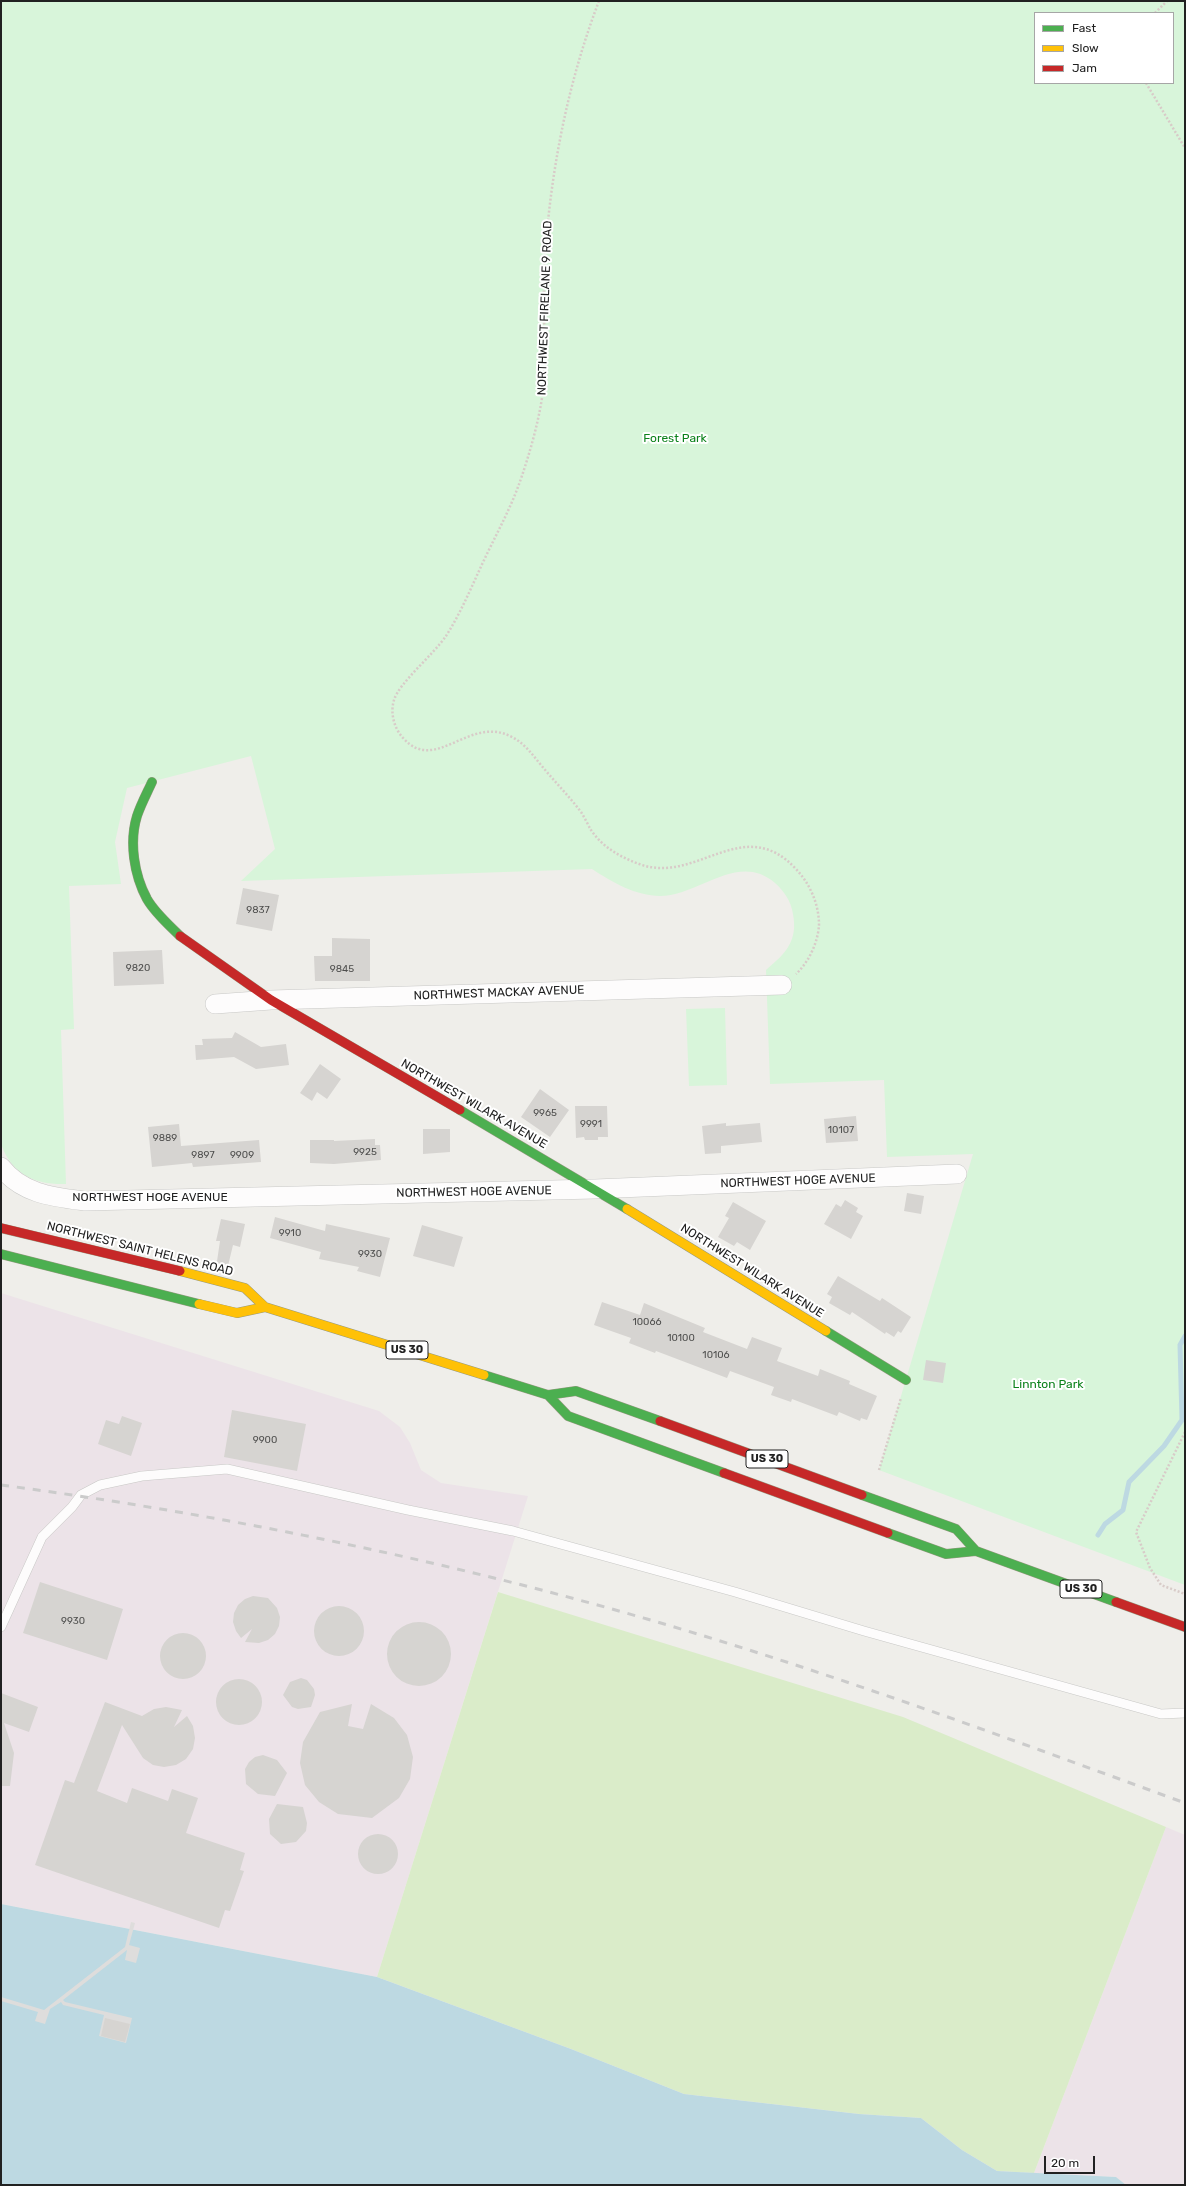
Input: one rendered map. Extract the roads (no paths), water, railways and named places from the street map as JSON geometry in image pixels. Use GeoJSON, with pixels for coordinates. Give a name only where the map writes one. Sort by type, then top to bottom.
{"type":"FeatureCollection","features":[{"type":"Feature","properties":{"kind":"main road","name":"NORTHWEST WILARK AVENUE"},"geometry":{"type":"LineString","coordinates":[[152,782],[137,816],[133,848],[138,876],[147,899],[161,918],[180,936],[271,1000],[596,1189],[906,1380]]}},
{"type":"Feature","properties":{"kind":"main road","name":"NORTHWEST SAINT HELENS ROAD"},"geometry":{"type":"LineString","coordinates":[[1,1228],[114,1254],[245,1288],[265,1307],[548,1395],[576,1391],[956,1529],[976,1551]]}},
{"type":"Feature","properties":{"kind":"main road","name":"NORTHWEST SAINT HELENS ROAD"},"geometry":{"type":"LineString","coordinates":[[1,1254],[237,1313],[265,1307]]}},
{"type":"Feature","properties":{"kind":"main road","name":"NORTHWEST SAINT HELENS ROAD"},"geometry":{"type":"LineString","coordinates":[[548,1395],[568,1416],[946,1554],[976,1551],[1185,1627]]}},
{"type":"Feature","properties":{"kind":"street","name":"NORTHWEST MACKAY AVENUE"},"geometry":{"type":"LineString","coordinates":[[215,1004],[271,1000],[782,985]]}},
{"type":"Feature","properties":{"kind":"street","name":"NORTHWEST HOGE AVENUE"},"geometry":{"type":"LineString","coordinates":[[1,1167],[7,1175],[25,1188],[46,1196],[85,1200],[596,1189],[957,1174]]}},
{"type":"Feature","properties":{"kind":"lane"},"geometry":{"type":"LineString","coordinates":[[1,1627],[42,1537],[72,1507],[81,1495],[100,1485],[142,1476],[227,1469],[408,1510],[513,1531],[728,1589],[864,1631],[1161,1714],[1185,1713]]}},
{"type":"Feature","properties":{"kind":"water"},"geometry":{"type":"Polygon","coordinates":[[[1,1904],[377,1977],[571,2049],[684,2094],[859,2114],[921,2118],[962,2150],[997,2171],[1116,2177],[1126,2185],[1,2185],[1,1904]]]}},
{"type":"Feature","properties":{"kind":"waterway"},"geometry":{"type":"LineString","coordinates":[[1098,1535],[1105,1524],[1123,1510],[1129,1482],[1164,1446],[1182,1420],[1180,1345],[1185,1336]]}},
{"type":"Feature","properties":{"kind":"railway"},"geometry":{"type":"LineString","coordinates":[[1,1485],[246,1524],[407,1557],[568,1597],[715,1639],[851,1683],[1185,1803]]}},
{"type":"Feature","properties":{"kind":"park label","name":"Forest Park"},"geometry":{"type":"Point","coordinates":[675,439]}},
{"type":"Feature","properties":{"kind":"park label","name":"Linnton Park"},"geometry":{"type":"Point","coordinates":[1048,1385]}}]}
